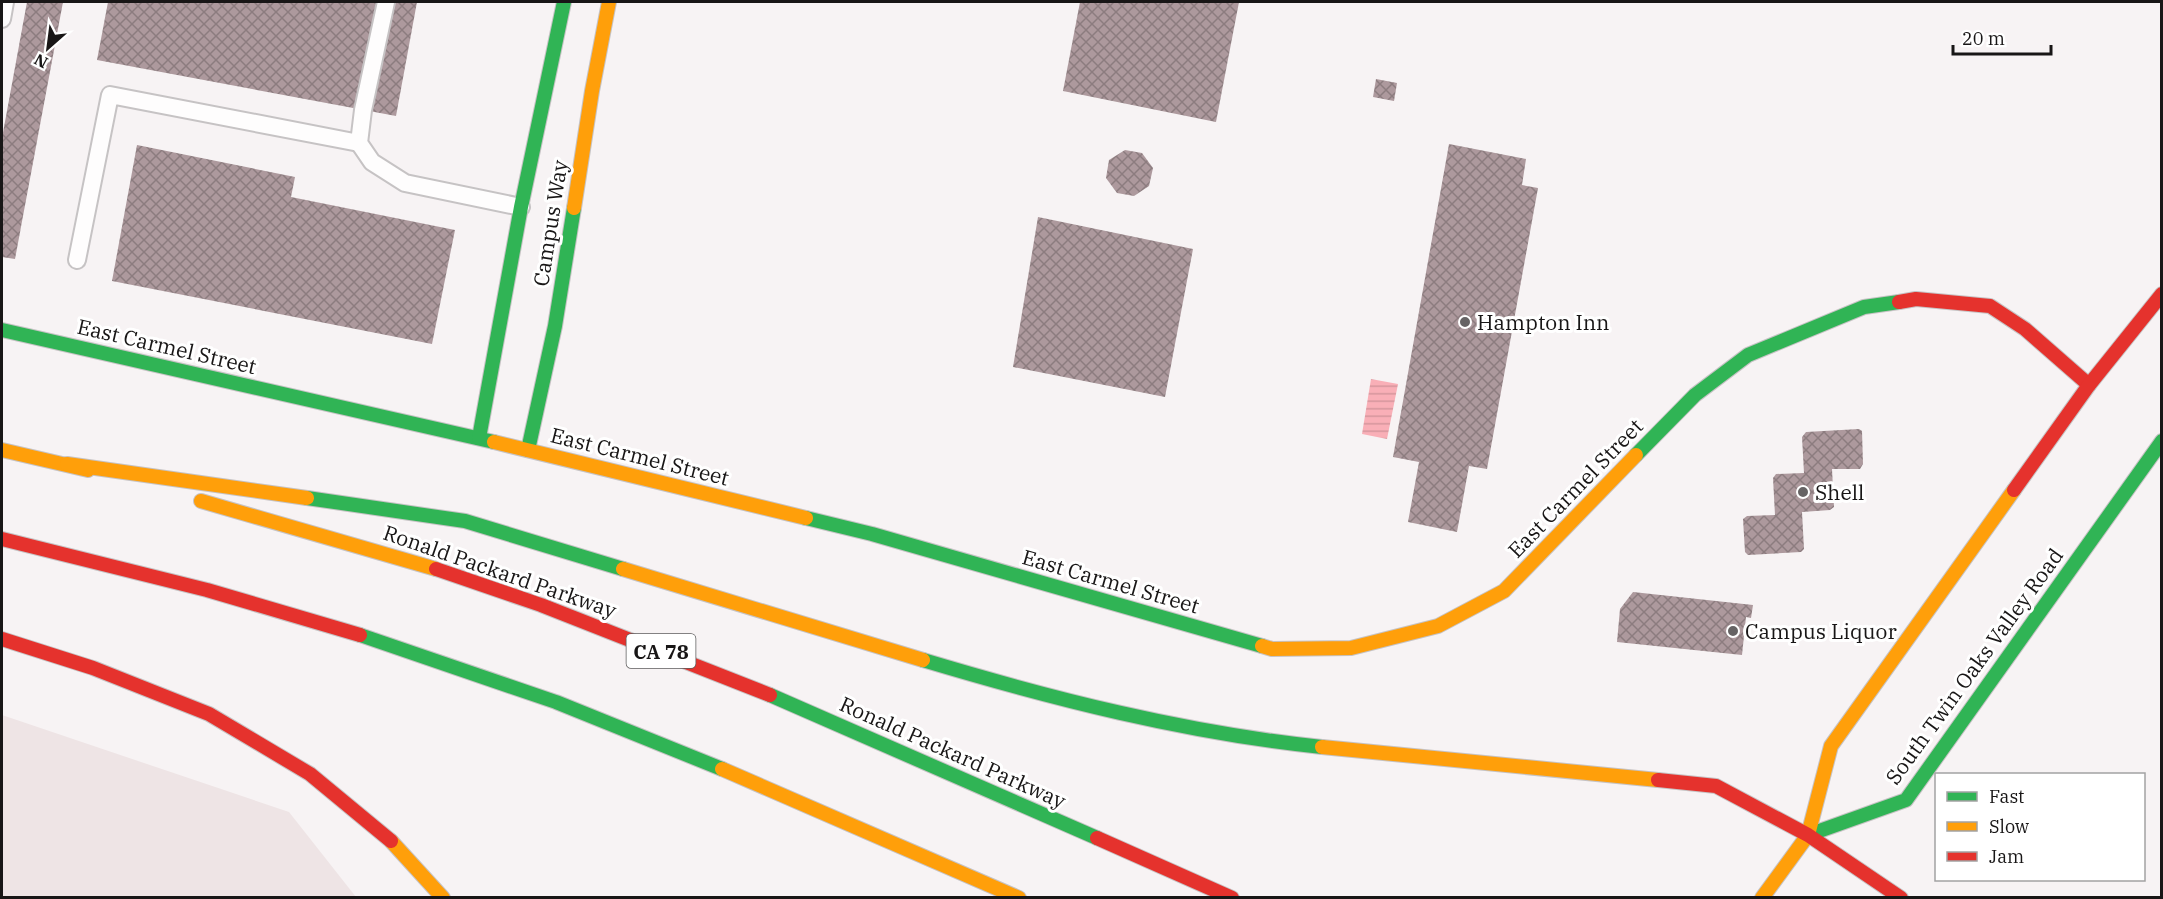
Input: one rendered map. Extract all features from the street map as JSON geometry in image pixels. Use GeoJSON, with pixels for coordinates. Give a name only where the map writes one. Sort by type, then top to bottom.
{"type":"FeatureCollection","features":[{"type":"Feature","properties":{"kind":"main road","name":"Campus Way"},"geometry":{"type":"LineString","coordinates":[[479,438],[521,207],[564,2]]}},
{"type":"Feature","properties":{"kind":"main road","name":"Campus Way"},"geometry":{"type":"LineString","coordinates":[[528,450],[555,326],[592,91],[609,2]]}},
{"type":"Feature","properties":{"kind":"main road"},"geometry":{"type":"LineString","coordinates":[[1762,897],[1808,835],[1831,746],[2089,385],[2162,294]]}},
{"type":"Feature","properties":{"kind":"main road","name":"East Carmel Street"},"geometry":{"type":"LineString","coordinates":[[2,330],[479,438],[872,534],[1272,649],[1351,648],[1438,626],[1504,591],[1695,395],[1748,355],[1864,307],[1916,299],[1990,306],[2025,330],[2089,385]]}},
{"type":"Feature","properties":{"kind":"main road","name":"South Twin Oaks Valley Road"},"geometry":{"type":"LineString","coordinates":[[1808,835],[1906,800],[2162,441]]}},
{"type":"Feature","properties":{"kind":"main road"},"geometry":{"type":"LineString","coordinates":[[2,450],[67,464],[169,492]]}},
{"type":"Feature","properties":{"kind":"main road"},"geometry":{"type":"LineString","coordinates":[[67,464],[465,521],[962,672],[1128,716],[1272,742],[1716,786],[1808,835],[1901,897]]}},
{"type":"Feature","properties":{"kind":"main road","name":"Ronald Packard Parkway"},"geometry":{"type":"LineString","coordinates":[[191,498],[383,551],[540,604],[687,661],[823,718],[1232,897]]}},
{"type":"Feature","properties":{"kind":"main road"},"geometry":{"type":"LineString","coordinates":[[2,539],[212,590],[346,630],[545,698],[749,779],[1019,897]]}},
{"type":"Feature","properties":{"kind":"main road"},"geometry":{"type":"LineString","coordinates":[[2,639],[93,668],[208,714],[310,774],[393,842],[443,897]]}},
{"type":"Feature","properties":{"kind":"lane"},"geometry":{"type":"LineString","coordinates":[[2,19],[5,2]]}},
{"type":"Feature","properties":{"kind":"lane"},"geometry":{"type":"LineString","coordinates":[[386,2],[363,110],[359,143],[372,162],[405,183],[521,207]]}},
{"type":"Feature","properties":{"kind":"lane"},"geometry":{"type":"LineString","coordinates":[[77,260],[110,95],[359,143]]}},
{"type":"Feature","properties":{"kind":"shaded area"},"geometry":{"type":"Polygon","coordinates":[[[1371,379],[1398,384],[1387,439],[1362,434],[1371,379]]]}},
{"type":"Feature","properties":{"kind":"shaded area"},"geometry":{"type":"Polygon","coordinates":[[[2,715],[289,812],[356,897],[2,897],[2,715]]]}},
{"type":"Feature","properties":{"kind":"building"},"geometry":{"type":"Polygon","coordinates":[[[27,2],[63,2],[15,259],[2,257],[2,138],[27,2]]]}},
{"type":"Feature","properties":{"kind":"building"},"geometry":{"type":"Polygon","coordinates":[[[108,2],[417,2],[396,116],[97,60],[108,2]]]}},
{"type":"Feature","properties":{"kind":"building"},"geometry":{"type":"Polygon","coordinates":[[[1080,2],[1239,2],[1216,122],[1063,91],[1080,2]]]}},
{"type":"Feature","properties":{"kind":"building"},"geometry":{"type":"Polygon","coordinates":[[[1376,79],[1397,83],[1394,101],[1373,97],[1376,79]]]}},
{"type":"Feature","properties":{"kind":"building","name":"Hampton Inn"},"geometry":{"type":"Polygon","coordinates":[[[1449,144],[1526,159],[1522,185],[1538,188],[1487,469],[1469,466],[1457,532],[1408,522],[1419,462],[1393,457],[1449,144]]]}},
{"type":"Feature","properties":{"kind":"building"},"geometry":{"type":"Polygon","coordinates":[[[137,145],[295,177],[291,197],[455,230],[432,344],[112,281],[137,145]]]}},
{"type":"Feature","properties":{"kind":"building"},"geometry":{"type":"Polygon","coordinates":[[[1125,150],[1142,153],[1153,168],[1149,186],[1134,196],[1117,193],[1106,178],[1109,160],[1125,150]]]}},
{"type":"Feature","properties":{"kind":"building"},"geometry":{"type":"Polygon","coordinates":[[[1038,217],[1193,249],[1165,397],[1013,367],[1038,217]]]}},
{"type":"Feature","properties":{"kind":"building","name":"Shell"},"geometry":{"type":"Polygon","coordinates":[[[1859,429],[1862,431],[1863,464],[1860,469],[1832,469],[1834,507],[1830,510],[1802,512],[1804,549],[1801,552],[1748,555],[1745,552],[1743,519],[1747,516],[1775,515],[1773,478],[1776,474],[1804,473],[1802,437],[1806,432],[1859,429]]]}},
{"type":"Feature","properties":{"kind":"building"},"geometry":{"type":"Polygon","coordinates":[[[1633,592],[1753,605],[1751,618],[1746,617],[1742,655],[1617,642],[1620,609],[1633,592]]]}},
{"type":"Feature","properties":{"kind":"traffic: fast"},"geometry":{"type":"LineString","coordinates":[[479,438],[521,207],[564,2]]}},
{"type":"Feature","properties":{"kind":"traffic: fast"},"geometry":{"type":"LineString","coordinates":[[528,450],[555,326],[574,208]]}},
{"type":"Feature","properties":{"kind":"traffic: fast"},"geometry":{"type":"LineString","coordinates":[[1636,455],[1695,395],[1748,355],[1864,307],[1899,302]]}},
{"type":"Feature","properties":{"kind":"traffic: fast"},"geometry":{"type":"LineString","coordinates":[[2,330],[494,442]]}},
{"type":"Feature","properties":{"kind":"traffic: fast"},"geometry":{"type":"LineString","coordinates":[[1808,835],[1906,800],[2162,441]]}},
{"type":"Feature","properties":{"kind":"traffic: fast"},"geometry":{"type":"LineString","coordinates":[[307,498],[465,521],[623,569]]}},
{"type":"Feature","properties":{"kind":"traffic: fast"},"geometry":{"type":"LineString","coordinates":[[806,518],[872,534],[1262,646]]}},
{"type":"Feature","properties":{"kind":"traffic: fast"},"geometry":{"type":"LineString","coordinates":[[360,635],[556,702],[722,769]]}},
{"type":"Feature","properties":{"kind":"traffic: fast"},"geometry":{"type":"LineString","coordinates":[[923,660],[1071,701],[1170,724],[1322,747]]}},
{"type":"Feature","properties":{"kind":"traffic: fast"},"geometry":{"type":"LineString","coordinates":[[770,695],[1097,838]]}},
{"type":"Feature","properties":{"kind":"traffic: slow"},"geometry":{"type":"LineString","coordinates":[[574,208],[592,91],[609,2]]}},
{"type":"Feature","properties":{"kind":"traffic: slow"},"geometry":{"type":"LineString","coordinates":[[494,442],[806,518]]}},
{"type":"Feature","properties":{"kind":"traffic: slow"},"geometry":{"type":"LineString","coordinates":[[2,450],[88,470]]}},
{"type":"Feature","properties":{"kind":"traffic: slow"},"geometry":{"type":"LineString","coordinates":[[1262,646],[1272,649],[1351,648],[1438,626],[1504,591],[1636,455]]}},
{"type":"Feature","properties":{"kind":"traffic: slow"},"geometry":{"type":"LineString","coordinates":[[67,464],[307,498]]}},
{"type":"Feature","properties":{"kind":"traffic: slow"},"geometry":{"type":"LineString","coordinates":[[1762,898],[1808,835],[1831,746],[2014,490]]}},
{"type":"Feature","properties":{"kind":"traffic: slow"},"geometry":{"type":"LineString","coordinates":[[201,501],[436,569]]}},
{"type":"Feature","properties":{"kind":"traffic: slow"},"geometry":{"type":"LineString","coordinates":[[623,569],[923,660]]}},
{"type":"Feature","properties":{"kind":"traffic: slow"},"geometry":{"type":"LineString","coordinates":[[1322,747],[1658,780]]}},
{"type":"Feature","properties":{"kind":"traffic: slow"},"geometry":{"type":"LineString","coordinates":[[722,769],[1019,898]]}},
{"type":"Feature","properties":{"kind":"traffic: slow"},"geometry":{"type":"LineString","coordinates":[[391,841],[443,898]]}},
{"type":"Feature","properties":{"kind":"traffic: jam"},"geometry":{"type":"LineString","coordinates":[[2014,490],[2089,385],[2162,294]]}},
{"type":"Feature","properties":{"kind":"traffic: jam"},"geometry":{"type":"LineString","coordinates":[[1899,302],[1916,299],[1990,306],[2025,329],[2089,385]]}},
{"type":"Feature","properties":{"kind":"traffic: jam"},"geometry":{"type":"LineString","coordinates":[[2,539],[207,590],[360,635]]}},
{"type":"Feature","properties":{"kind":"traffic: jam"},"geometry":{"type":"LineString","coordinates":[[436,569],[541,605],[770,695]]}},
{"type":"Feature","properties":{"kind":"traffic: jam"},"geometry":{"type":"LineString","coordinates":[[2,639],[93,668],[209,714],[310,774],[391,841]]}},
{"type":"Feature","properties":{"kind":"traffic: jam"},"geometry":{"type":"LineString","coordinates":[[1658,780],[1716,786],[1808,835],[1901,898]]}},
{"type":"Feature","properties":{"kind":"traffic: jam"},"geometry":{"type":"LineString","coordinates":[[1097,838],[1232,898]]}},
{"type":"Feature","properties":{"kind":"place","name":"Hampton Inn"},"geometry":{"type":"Point","coordinates":[1465,322]}},
{"type":"Feature","properties":{"kind":"place","name":"Shell"},"geometry":{"type":"Point","coordinates":[1803,492]}},
{"type":"Feature","properties":{"kind":"place","name":"Campus Liquor"},"geometry":{"type":"Point","coordinates":[1733,631]}}]}
